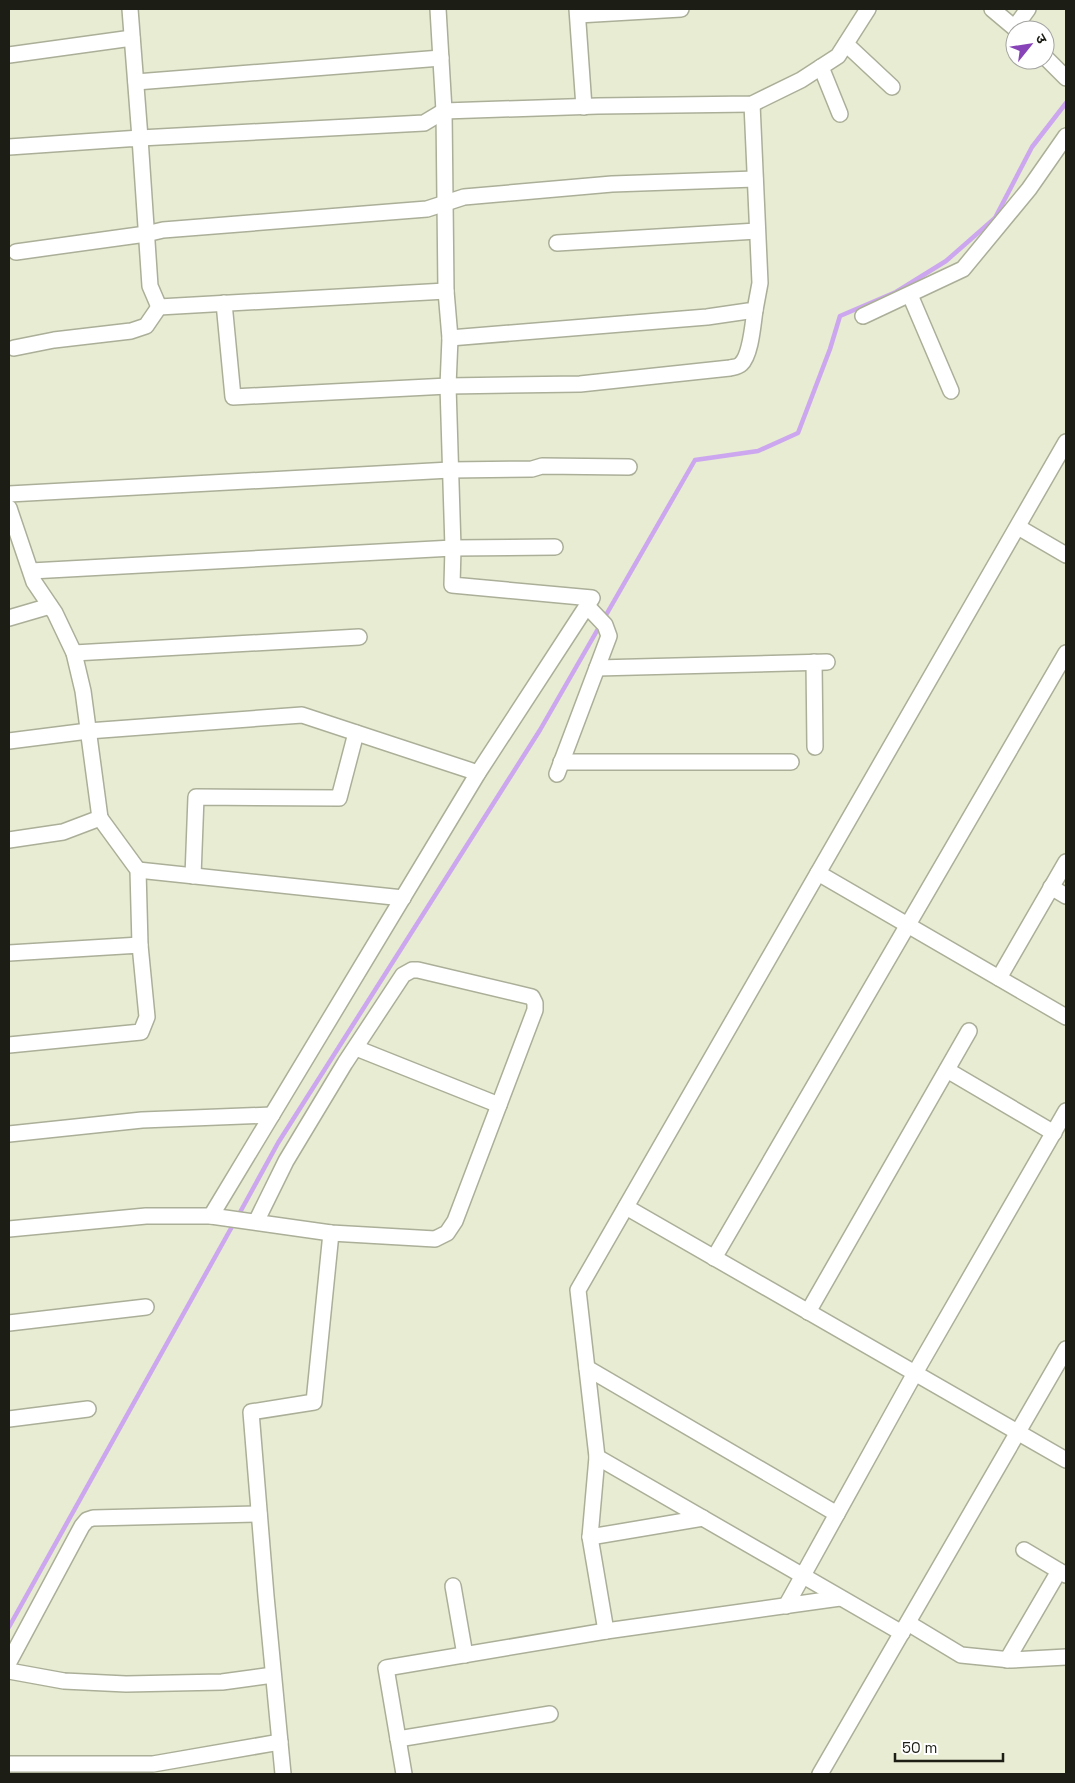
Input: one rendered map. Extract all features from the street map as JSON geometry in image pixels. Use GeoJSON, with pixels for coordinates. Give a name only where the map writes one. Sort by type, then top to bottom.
{"type":"FeatureCollection","features":[{"type":"Feature","properties":{"kind":"street"},"geometry":{"type":"LineString","coordinates":[[130,9],[150,286],[159,307]]}},
{"type":"Feature","properties":{"kind":"street"},"geometry":{"type":"LineString","coordinates":[[218,1217],[272,1115],[478,773],[592,598],[452,585],[453,548],[448,386],[450,338],[446,291],[444,111],[438,9]]}},
{"type":"Feature","properties":{"kind":"street"},"geometry":{"type":"LineString","coordinates":[[584,107],[577,12],[681,9]]}},
{"type":"Feature","properties":{"kind":"street"},"geometry":{"type":"LineString","coordinates":[[9,147],[424,123],[444,111],[752,104],[801,80],[838,56],[868,9]]}},
{"type":"Feature","properties":{"kind":"street"},"geometry":{"type":"LineString","coordinates":[[992,9],[1005,20]]}},
{"type":"Feature","properties":{"kind":"street"},"geometry":{"type":"LineString","coordinates":[[1021,20],[1028,9]]}},
{"type":"Feature","properties":{"kind":"street"},"geometry":{"type":"LineString","coordinates":[[9,55],[132,38]]}},
{"type":"Feature","properties":{"kind":"street"},"geometry":{"type":"LineString","coordinates":[[846,44],[892,87]]}},
{"type":"Feature","properties":{"kind":"street"},"geometry":{"type":"LineString","coordinates":[[136,82],[441,58]]}},
{"type":"Feature","properties":{"kind":"street"},"geometry":{"type":"LineString","coordinates":[[821,66],[840,114]]}},
{"type":"Feature","properties":{"kind":"street"},"geometry":{"type":"LineString","coordinates":[[1055,67],[1066,78]]}},
{"type":"Feature","properties":{"kind":"street"},"geometry":{"type":"LineString","coordinates":[[224,303],[233,397],[448,386],[580,384],[739,366],[743,362],[748,350],[760,283],[752,104]]}},
{"type":"Feature","properties":{"kind":"street"},"geometry":{"type":"LineString","coordinates":[[863,316],[963,269],[1029,189],[1066,136]]}},
{"type":"Feature","properties":{"kind":"street"},"geometry":{"type":"LineString","coordinates":[[16,252],[146,234],[162,230],[427,209],[464,197],[612,184],[755,179]]}},
{"type":"Feature","properties":{"kind":"street"},"geometry":{"type":"LineString","coordinates":[[557,243],[757,230]]}},
{"type":"Feature","properties":{"kind":"street"},"geometry":{"type":"LineString","coordinates":[[159,307],[446,291]]}},
{"type":"Feature","properties":{"kind":"street"},"geometry":{"type":"LineString","coordinates":[[910,295],[951,391]]}},
{"type":"Feature","properties":{"kind":"street"},"geometry":{"type":"LineString","coordinates":[[14,348],[54,340],[131,332],[146,326],[159,307]]}},
{"type":"Feature","properties":{"kind":"street"},"geometry":{"type":"LineString","coordinates":[[450,338],[707,317],[755,310]]}},
{"type":"Feature","properties":{"kind":"street"},"geometry":{"type":"LineString","coordinates":[[606,1631],[590,1537],[598,1457],[578,1290],[1066,442]]}},
{"type":"Feature","properties":{"kind":"street"},"geometry":{"type":"LineString","coordinates":[[9,494],[450,470],[532,469],[542,466],[629,467]]}},
{"type":"Feature","properties":{"kind":"street"},"geometry":{"type":"LineString","coordinates":[[9,508],[12,527],[34,582],[50,606],[74,653],[83,691],[100,818],[138,870],[140,945],[147,1017],[142,1032],[9,1045]]}},
{"type":"Feature","properties":{"kind":"street"},"geometry":{"type":"LineString","coordinates":[[1018,527],[1066,555]]}},
{"type":"Feature","properties":{"kind":"street"},"geometry":{"type":"LineString","coordinates":[[31,571],[453,548],[555,547]]}},
{"type":"Feature","properties":{"kind":"street"},"geometry":{"type":"LineString","coordinates":[[9,618],[50,606]]}},
{"type":"Feature","properties":{"kind":"street"},"geometry":{"type":"LineString","coordinates":[[586,606],[605,625],[610,636],[559,768],[791,762]]}},
{"type":"Feature","properties":{"kind":"street"},"geometry":{"type":"LineString","coordinates":[[74,653],[359,637]]}},
{"type":"Feature","properties":{"kind":"street"},"geometry":{"type":"LineString","coordinates":[[714,1258],[1066,653]]}},
{"type":"Feature","properties":{"kind":"street"},"geometry":{"type":"LineString","coordinates":[[598,668],[820,662],[815,747]]}},
{"type":"Feature","properties":{"kind":"street"},"geometry":{"type":"LineString","coordinates":[[9,741],[88,731],[302,715],[478,773]]}},
{"type":"Feature","properties":{"kind":"street"},"geometry":{"type":"LineString","coordinates":[[193,876],[196,797],[339,798],[356,733]]}},
{"type":"Feature","properties":{"kind":"street"},"geometry":{"type":"LineString","coordinates":[[9,840],[63,832],[100,818]]}},
{"type":"Feature","properties":{"kind":"street"},"geometry":{"type":"LineString","coordinates":[[999,978],[1066,862]]}},
{"type":"Feature","properties":{"kind":"street"},"geometry":{"type":"LineString","coordinates":[[138,870],[403,898]]}},
{"type":"Feature","properties":{"kind":"street"},"geometry":{"type":"LineString","coordinates":[[818,873],[1066,1017]]}},
{"type":"Feature","properties":{"kind":"street"},"geometry":{"type":"LineString","coordinates":[[1052,887],[1066,896]]}},
{"type":"Feature","properties":{"kind":"street"},"geometry":{"type":"LineString","coordinates":[[9,953],[140,945]]}},
{"type":"Feature","properties":{"kind":"street"},"geometry":{"type":"LineString","coordinates":[[9,1229],[146,1216],[218,1217],[251,1222],[331,1233],[434,1239],[447,1233],[455,1221],[535,1010],[535,1003],[532,997],[418,970],[412,970],[402,975],[286,1161],[251,1222]]}},
{"type":"Feature","properties":{"kind":"street"},"geometry":{"type":"LineString","coordinates":[[808,1312],[970,1031]]}},
{"type":"Feature","properties":{"kind":"street"},"geometry":{"type":"LineString","coordinates":[[356,1048],[498,1105]]}},
{"type":"Feature","properties":{"kind":"street"},"geometry":{"type":"LineString","coordinates":[[947,1070],[1054,1133]]}},
{"type":"Feature","properties":{"kind":"street"},"geometry":{"type":"LineString","coordinates":[[786,1606],[915,1373],[1066,1111]]}},
{"type":"Feature","properties":{"kind":"street"},"geometry":{"type":"LineString","coordinates":[[9,1134],[142,1120],[272,1115]]}},
{"type":"Feature","properties":{"kind":"street"},"geometry":{"type":"LineString","coordinates":[[626,1207],[1066,1460]]}},
{"type":"Feature","properties":{"kind":"street"},"geometry":{"type":"LineString","coordinates":[[283,1774],[259,1514],[252,1412],[314,1402],[331,1233]]}},
{"type":"Feature","properties":{"kind":"street"},"geometry":{"type":"LineString","coordinates":[[9,1323],[146,1307]]}},
{"type":"Feature","properties":{"kind":"street"},"geometry":{"type":"LineString","coordinates":[[820,1774],[1066,1349]]}},
{"type":"Feature","properties":{"kind":"street"},"geometry":{"type":"LineString","coordinates":[[587,1368],[837,1514]]}},
{"type":"Feature","properties":{"kind":"street"},"geometry":{"type":"LineString","coordinates":[[9,1419],[88,1409]]}},
{"type":"Feature","properties":{"kind":"street"},"geometry":{"type":"LineString","coordinates":[[598,1457],[840,1598],[961,1654],[1006,1660],[1066,1657]]}},
{"type":"Feature","properties":{"kind":"street"},"geometry":{"type":"LineString","coordinates":[[9,1662],[87,1520],[93,1518],[259,1514]]}},
{"type":"Feature","properties":{"kind":"street"},"geometry":{"type":"LineString","coordinates":[[590,1537],[703,1518]]}},
{"type":"Feature","properties":{"kind":"street"},"geometry":{"type":"LineString","coordinates":[[1006,1660],[1063,1573],[1024,1550]]}},
{"type":"Feature","properties":{"kind":"street"},"geometry":{"type":"LineString","coordinates":[[453,1586],[465,1655]]}},
{"type":"Feature","properties":{"kind":"street"},"geometry":{"type":"LineString","coordinates":[[404,1774],[386,1668],[606,1631],[840,1598]]}},
{"type":"Feature","properties":{"kind":"street"},"geometry":{"type":"LineString","coordinates":[[9,1671],[64,1681],[126,1684],[222,1682],[273,1675]]}},
{"type":"Feature","properties":{"kind":"street"},"geometry":{"type":"LineString","coordinates":[[398,1739],[550,1714]]}},
{"type":"Feature","properties":{"kind":"street"},"geometry":{"type":"LineString","coordinates":[[9,1764],[153,1764],[280,1742]]}},
{"type":"Feature","properties":{"kind":"waterway"},"geometry":{"type":"LineString","coordinates":[[238,1216],[278,1143],[540,730],[695,460],[758,451],[798,433],[830,349],[840,316],[896,292],[946,261],[995,218],[1032,147],[1066,103]]}},
{"type":"Feature","properties":{"kind":"waterway"},"geometry":{"type":"LineString","coordinates":[[9,1627],[234,1223]]}}]}
